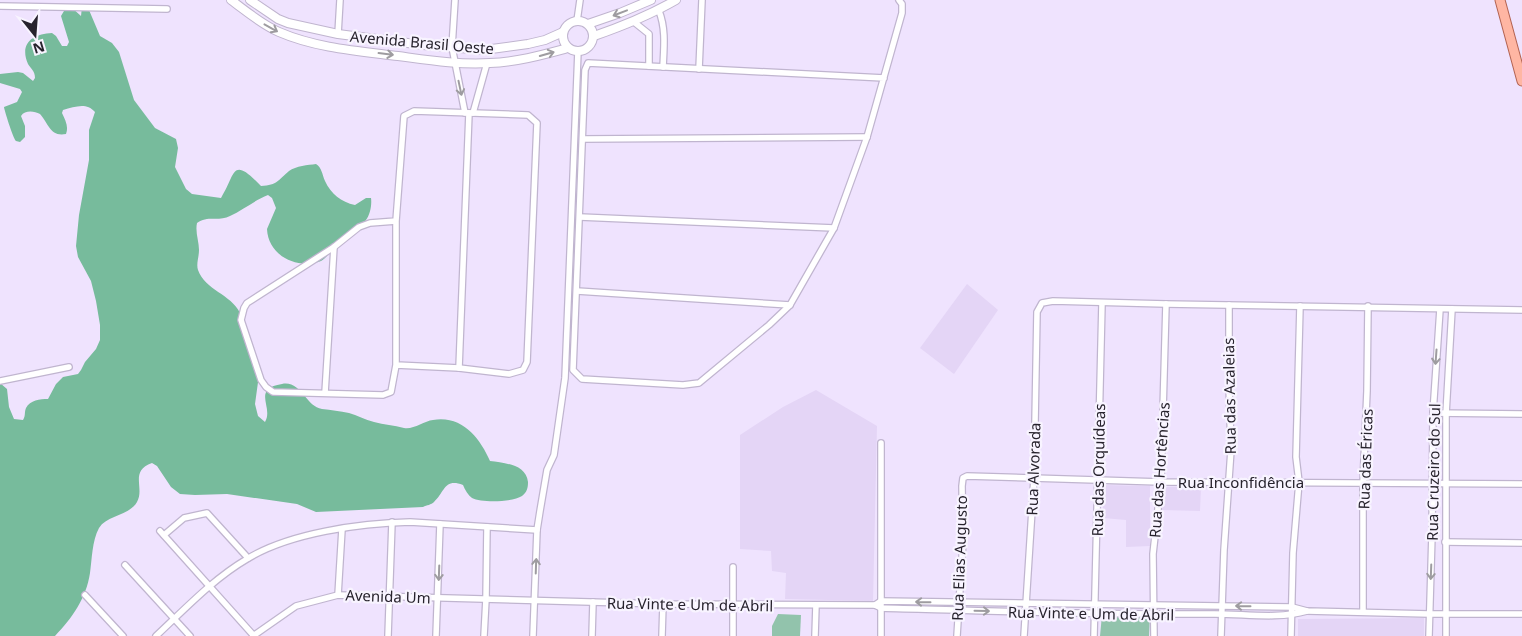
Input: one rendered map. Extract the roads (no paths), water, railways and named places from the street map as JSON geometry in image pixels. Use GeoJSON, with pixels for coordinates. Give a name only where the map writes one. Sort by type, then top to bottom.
{"type":"FeatureCollection","features":[{"type":"Feature","properties":{"kind":"main road"},"geometry":{"type":"LineString","coordinates":[[1500,0],[1522,81]]}},
{"type":"Feature","properties":{"kind":"street","name":"Avenida Brasil Oeste"},"geometry":{"type":"LineString","coordinates":[[231,0],[277,31],[304,41],[337,48],[454,62],[487,63],[532,58],[568,48]]}},
{"type":"Feature","properties":{"kind":"street","name":"Avenida Brasil Oeste"},"geometry":{"type":"LineString","coordinates":[[250,0],[278,19],[338,34],[452,47],[484,50],[511,47],[545,40],[563,32]]}},
{"type":"Feature","properties":{"kind":"street"},"geometry":{"type":"LineString","coordinates":[[338,34],[340,0]]}},
{"type":"Feature","properties":{"kind":"street"},"geometry":{"type":"LineString","coordinates":[[455,0],[452,47],[454,62],[469,113]]}},
{"type":"Feature","properties":{"kind":"street"},"geometry":{"type":"LineString","coordinates":[[577,20],[580,0]]}},
{"type":"Feature","properties":{"kind":"street"},"geometry":{"type":"LineString","coordinates":[[588,24],[620,14],[651,0]]}},
{"type":"Feature","properties":{"kind":"street"},"geometry":{"type":"LineString","coordinates":[[594,36],[634,22],[661,6],[676,0]]}},
{"type":"Feature","properties":{"kind":"street"},"geometry":{"type":"LineString","coordinates":[[699,69],[702,0]]}},
{"type":"Feature","properties":{"kind":"street"},"geometry":{"type":"LineString","coordinates":[[884,78],[588,63],[585,70],[574,370],[582,379],[683,385],[700,383],[769,325],[790,304],[834,228],[867,137],[884,78],[902,13],[902,4],[899,0]]}},
{"type":"Feature","properties":{"kind":"street"},"geometry":{"type":"LineString","coordinates":[[0,6],[62,3],[167,9]]}},
{"type":"Feature","properties":{"kind":"street"},"geometry":{"type":"LineString","coordinates":[[661,6],[664,32],[663,67]]}},
{"type":"Feature","properties":{"kind":"street"},"geometry":{"type":"LineString","coordinates":[[577,20],[588,24],[592,28],[594,36],[587,49],[578,51],[568,48],[563,40],[563,32],[568,24],[577,20]]}},
{"type":"Feature","properties":{"kind":"street"},"geometry":{"type":"LineString","coordinates":[[634,22],[649,34],[649,66]]}},
{"type":"Feature","properties":{"kind":"street"},"geometry":{"type":"LineString","coordinates":[[533,636],[538,530],[547,470],[554,455],[565,378],[578,51]]}},
{"type":"Feature","properties":{"kind":"street"},"geometry":{"type":"LineString","coordinates":[[459,368],[469,113],[487,63]]}},
{"type":"Feature","properties":{"kind":"street"},"geometry":{"type":"LineString","coordinates":[[396,221],[370,223],[359,227],[334,247],[247,303],[241,320],[261,380],[273,392],[383,395],[391,392],[396,364],[396,221],[404,116],[414,111],[528,115],[537,123],[527,362],[523,370],[509,374],[459,368],[396,364]]}},
{"type":"Feature","properties":{"kind":"street"},"geometry":{"type":"LineString","coordinates":[[583,139],[867,137]]}},
{"type":"Feature","properties":{"kind":"street"},"geometry":{"type":"LineString","coordinates":[[580,217],[834,228]]}},
{"type":"Feature","properties":{"kind":"street"},"geometry":{"type":"LineString","coordinates":[[325,393],[334,247]]}},
{"type":"Feature","properties":{"kind":"street"},"geometry":{"type":"LineString","coordinates":[[577,291],[790,304]]}},
{"type":"Feature","properties":{"kind":"street","name":"Rua Alvorada"},"geometry":{"type":"LineString","coordinates":[[1024,636],[1034,478],[1038,312],[1042,303],[1053,301],[1102,303]]}},
{"type":"Feature","properties":{"kind":"street"},"geometry":{"type":"LineString","coordinates":[[1102,303],[1522,310]]}},
{"type":"Feature","properties":{"kind":"street","name":"Rua das Orquídeas"},"geometry":{"type":"LineString","coordinates":[[1094,636],[1102,303]]}},
{"type":"Feature","properties":{"kind":"street","name":"Rua das Hortências"},"geometry":{"type":"LineString","coordinates":[[1154,636],[1153,554],[1161,482],[1166,304]]}},
{"type":"Feature","properties":{"kind":"street","name":"Rua das Azaleias"},"geometry":{"type":"LineString","coordinates":[[1221,636],[1231,450],[1228,386],[1229,306]]}},
{"type":"Feature","properties":{"kind":"street"},"geometry":{"type":"LineString","coordinates":[[1291,636],[1293,553],[1298,482],[1296,457],[1300,306]]}},
{"type":"Feature","properties":{"kind":"street","name":"Rua das Éricas"},"geometry":{"type":"LineString","coordinates":[[1363,612],[1363,483],[1368,306]]}},
{"type":"Feature","properties":{"kind":"street","name":"Rua Cruzeiro do Sul"},"geometry":{"type":"LineString","coordinates":[[1429,636],[1433,413],[1440,309]]}},
{"type":"Feature","properties":{"kind":"street","name":"Rua Cruzeiro do Sul"},"geometry":{"type":"LineString","coordinates":[[1446,636],[1446,414],[1452,309]]}},
{"type":"Feature","properties":{"kind":"street"},"geometry":{"type":"LineString","coordinates":[[0,381],[70,367]]}},
{"type":"Feature","properties":{"kind":"street"},"geometry":{"type":"LineString","coordinates":[[1433,413],[1522,414]]}},
{"type":"Feature","properties":{"kind":"street"},"geometry":{"type":"LineString","coordinates":[[880,636],[881,443]]}},
{"type":"Feature","properties":{"kind":"street","name":"Rua Inconfidência"},"geometry":{"type":"LineString","coordinates":[[963,479],[970,476],[1161,482],[1522,484]]}},
{"type":"Feature","properties":{"kind":"street","name":"Rua Elias Augusto"},"geometry":{"type":"LineString","coordinates":[[957,636],[963,479]]}},
{"type":"Feature","properties":{"kind":"street"},"geometry":{"type":"LineString","coordinates":[[248,558],[207,513],[184,518],[162,533],[254,636]]}},
{"type":"Feature","properties":{"kind":"street"},"geometry":{"type":"LineString","coordinates":[[156,636],[211,586],[248,558],[290,540],[342,529],[392,522],[538,530]]}},
{"type":"Feature","properties":{"kind":"street"},"geometry":{"type":"LineString","coordinates":[[388,636],[392,522]]}},
{"type":"Feature","properties":{"kind":"street"},"geometry":{"type":"LineString","coordinates":[[436,636],[440,524]]}},
{"type":"Feature","properties":{"kind":"street"},"geometry":{"type":"LineString","coordinates":[[484,636],[487,526]]}},
{"type":"Feature","properties":{"kind":"street"},"geometry":{"type":"LineString","coordinates":[[338,595],[342,529]]}},
{"type":"Feature","properties":{"kind":"street"},"geometry":{"type":"LineString","coordinates":[[1445,542],[1522,543]]}},
{"type":"Feature","properties":{"kind":"street"},"geometry":{"type":"LineString","coordinates":[[125,565],[190,636]]}},
{"type":"Feature","properties":{"kind":"street"},"geometry":{"type":"LineString","coordinates":[[733,567],[733,636]]}},
{"type":"Feature","properties":{"kind":"street"},"geometry":{"type":"LineString","coordinates":[[85,595],[123,636]]}},
{"type":"Feature","properties":{"kind":"street","name":"Avenida Um"},"geometry":{"type":"LineString","coordinates":[[254,636],[296,606],[338,595],[534,601]]}},
{"type":"Feature","properties":{"kind":"street","name":"Rua Vinte e Um de Abril"},"geometry":{"type":"LineString","coordinates":[[534,601],[816,606],[875,605],[881,608],[1025,612],[1222,613],[1292,616],[1307,611]]}},
{"type":"Feature","properties":{"kind":"street"},"geometry":{"type":"LineString","coordinates":[[875,605],[881,601]]}},
{"type":"Feature","properties":{"kind":"street","name":"Rua Vinte e Um de Abril"},"geometry":{"type":"LineString","coordinates":[[881,601],[1154,604],[1292,607],[1307,611],[1522,614]]}},
{"type":"Feature","properties":{"kind":"street"},"geometry":{"type":"LineString","coordinates":[[592,636],[593,602]]}},
{"type":"Feature","properties":{"kind":"street"},"geometry":{"type":"LineString","coordinates":[[662,636],[663,604]]}},
{"type":"Feature","properties":{"kind":"street"},"geometry":{"type":"LineString","coordinates":[[815,636],[816,606]]}}]}
